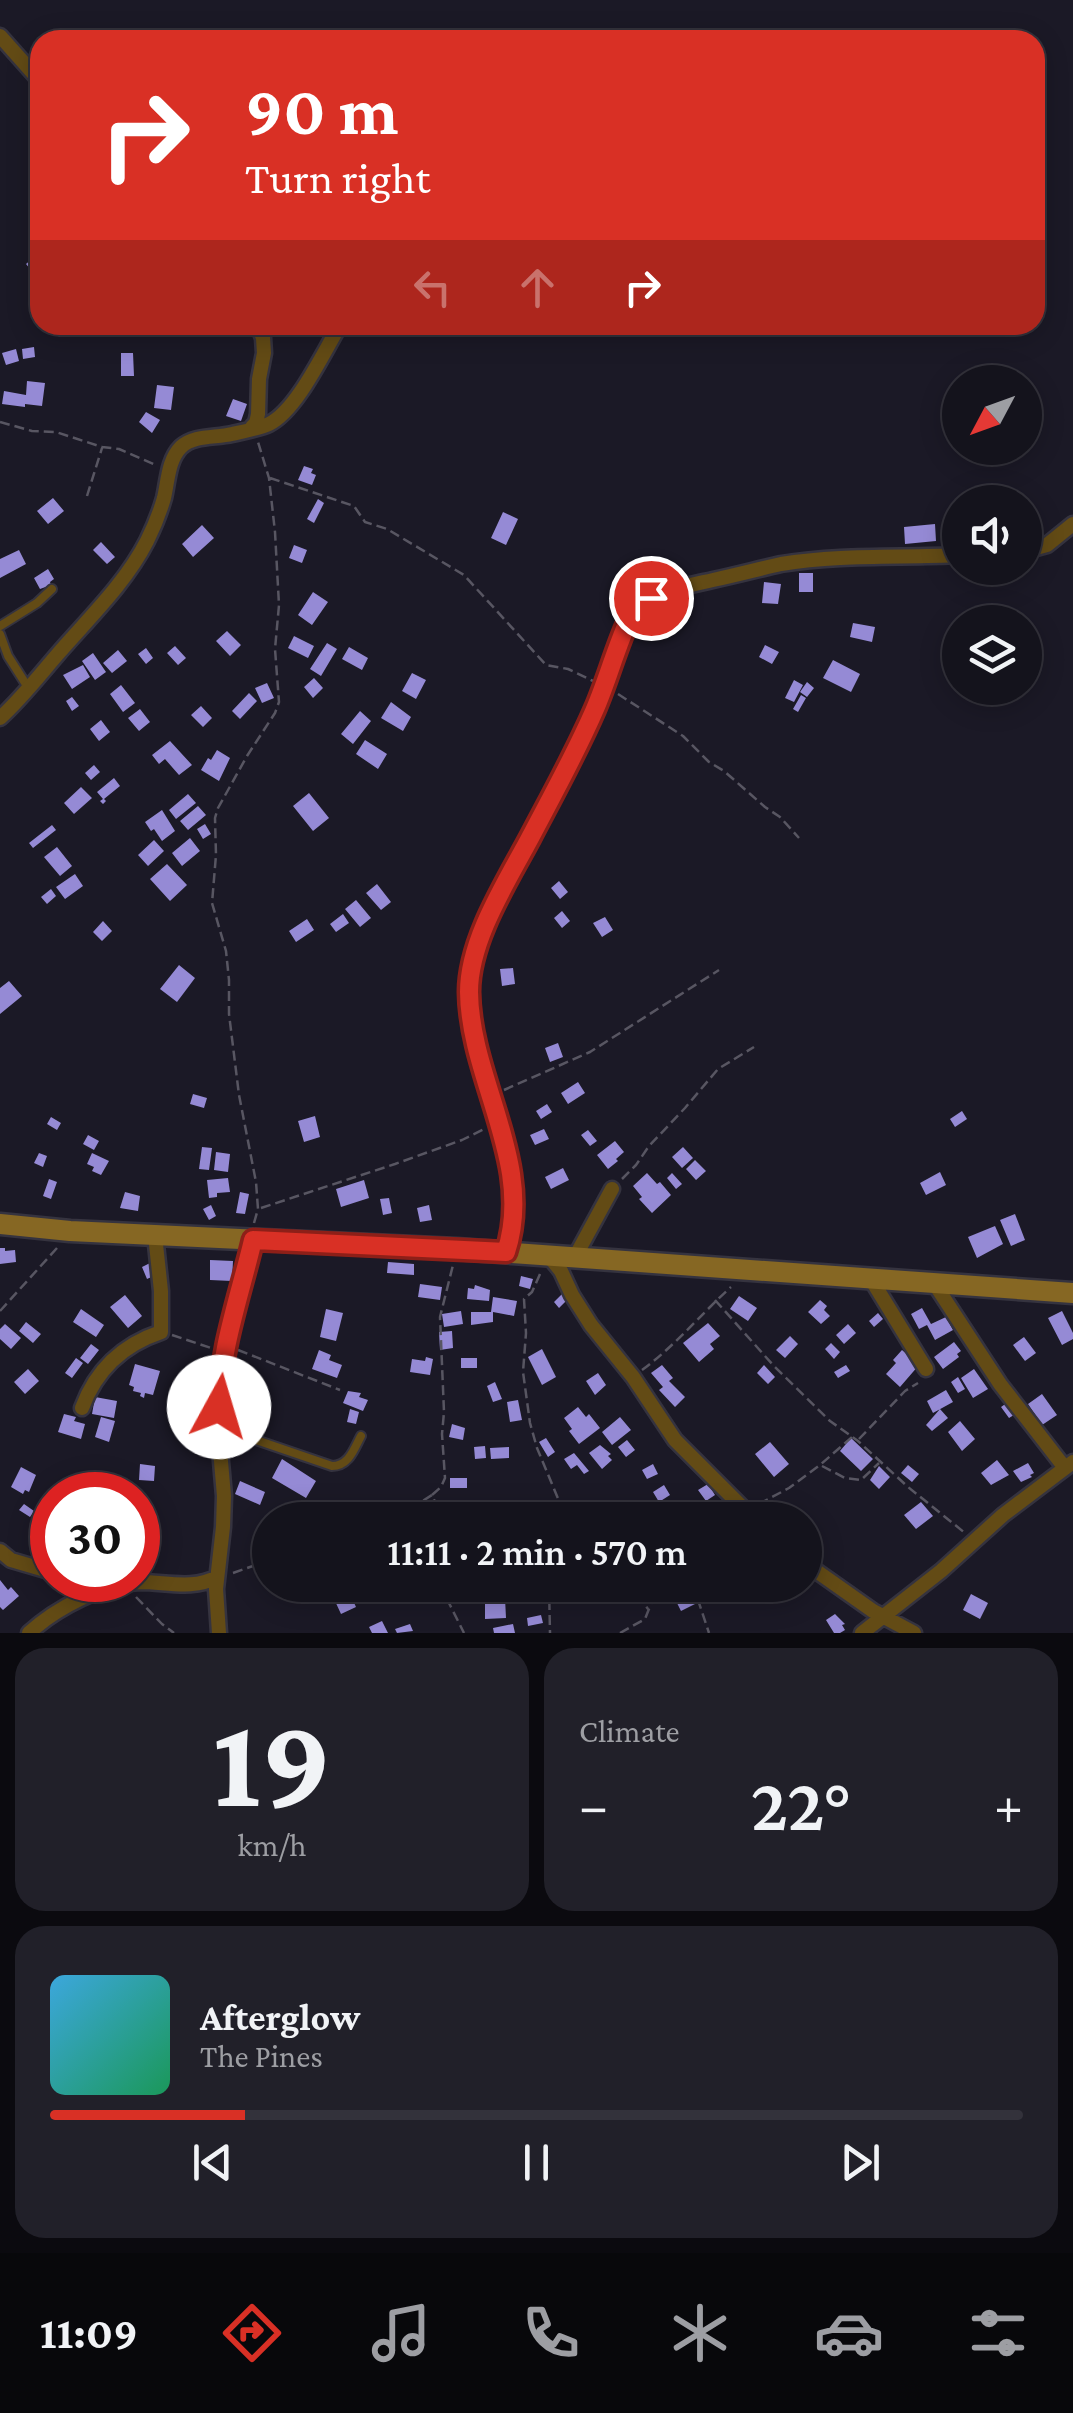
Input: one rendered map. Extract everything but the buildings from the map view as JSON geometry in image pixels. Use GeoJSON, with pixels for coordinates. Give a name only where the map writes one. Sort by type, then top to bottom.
{"type":"FeatureCollection","features":[{"type":"Feature","properties":{"kind":"street"},"geometry":{"type":"LineString","coordinates":[[0,36],[30,70]]}},
{"type":"Feature","properties":{"kind":"street"},"geometry":{"type":"LineString","coordinates":[[255,427],[264,352],[262,335]]}},
{"type":"Feature","properties":{"kind":"street"},"geometry":{"type":"LineString","coordinates":[[0,718],[130,569],[156,520],[176,453],[189,441],[228,435],[278,419],[290,408],[334,335]]}},
{"type":"Feature","properties":{"kind":"street"},"geometry":{"type":"LineString","coordinates":[[1042,546],[1073,524]]}},
{"type":"Feature","properties":{"kind":"street"},"geometry":{"type":"LineString","coordinates":[[506,1252],[514,1206],[506,1145],[474,1028],[469,994],[471,969],[489,917],[575,750],[630,617],[639,606],[670,590],[783,564],[942,556]]}},
{"type":"Feature","properties":{"kind":"street"},"geometry":{"type":"LineString","coordinates":[[575,1257],[612,1189]]}},
{"type":"Feature","properties":{"kind":"street"},"geometry":{"type":"LineString","coordinates":[[0,1224],[70,1231],[506,1252],[1073,1293]]}},
{"type":"Feature","properties":{"kind":"street"},"geometry":{"type":"LineString","coordinates":[[82,1408],[89,1388],[111,1360],[134,1342],[161,1332],[155,1235]]}},
{"type":"Feature","properties":{"kind":"street"},"geometry":{"type":"LineString","coordinates":[[219,1633],[216,1588],[224,1496],[219,1386],[253,1240]]}},
{"type":"Feature","properties":{"kind":"street"},"geometry":{"type":"LineString","coordinates":[[548,1255],[591,1325],[633,1377],[675,1440],[737,1502]]}},
{"type":"Feature","properties":{"kind":"street"},"geometry":{"type":"LineString","coordinates":[[870,1278],[926,1369]]}},
{"type":"Feature","properties":{"kind":"street"},"geometry":{"type":"LineString","coordinates":[[862,1633],[1069,1465],[1000,1384],[934,1283]]}},
{"type":"Feature","properties":{"kind":"street"},"geometry":{"type":"LineString","coordinates":[[0,1551],[11,1560],[30,1566]]}},
{"type":"Feature","properties":{"kind":"street"},"geometry":{"type":"LineString","coordinates":[[822,1575],[914,1633]]}},
{"type":"Feature","properties":{"kind":"street"},"geometry":{"type":"LineString","coordinates":[[160,1584],[204,1584],[217,1577]]}},
{"type":"Feature","properties":{"kind":"street"},"geometry":{"type":"LineString","coordinates":[[29,1633],[78,1602]]}},
{"type":"Feature","properties":{"kind":"lane"},"geometry":{"type":"LineString","coordinates":[[0,626],[52,589]]}},
{"type":"Feature","properties":{"kind":"lane"},"geometry":{"type":"LineString","coordinates":[[0,634],[28,689]]}},
{"type":"Feature","properties":{"kind":"lane"},"geometry":{"type":"LineString","coordinates":[[218,1428],[332,1466],[346,1462],[361,1436]]}},
{"type":"Feature","properties":{"kind":"path"},"geometry":{"type":"LineString","coordinates":[[0,422],[118,449],[157,465],[168,475]]}},
{"type":"Feature","properties":{"kind":"path"},"geometry":{"type":"LineString","coordinates":[[253,1240],[258,1209],[256,1182],[229,1014],[226,950],[212,902],[218,808],[279,702],[275,639],[279,605],[269,478],[255,427]]}},
{"type":"Feature","properties":{"kind":"path"},"geometry":{"type":"LineString","coordinates":[[86,496],[102,447]]}},
{"type":"Feature","properties":{"kind":"path"},"geometry":{"type":"LineString","coordinates":[[269,478],[354,506],[365,522],[387,529],[464,576],[546,664],[568,669],[604,686],[682,736],[780,816],[799,838]]}},
{"type":"Feature","properties":{"kind":"path"},"geometry":{"type":"LineString","coordinates":[[258,1209],[462,1140],[486,1128],[503,1091],[590,1052],[719,970]]}},
{"type":"Feature","properties":{"kind":"path"},"geometry":{"type":"LineString","coordinates":[[612,1189],[718,1069],[754,1047]]}},
{"type":"Feature","properties":{"kind":"path"},"geometry":{"type":"LineString","coordinates":[[0,1311],[70,1231]]}},
{"type":"Feature","properties":{"kind":"path"},"geometry":{"type":"LineString","coordinates":[[421,1502],[441,1487],[446,1478],[440,1316],[457,1249]]}},
{"type":"Feature","properties":{"kind":"path"},"geometry":{"type":"LineString","coordinates":[[548,1255],[536,1284],[524,1300],[524,1372],[530,1423],[559,1502]]}},
{"type":"Feature","properties":{"kind":"path"},"geometry":{"type":"LineString","coordinates":[[633,1377],[752,1270]]}},
{"type":"Feature","properties":{"kind":"path"},"geometry":{"type":"LineString","coordinates":[[715,1300],[830,1421],[973,1541]]}},
{"type":"Feature","properties":{"kind":"path"},"geometry":{"type":"LineString","coordinates":[[161,1332],[208,1348],[218,1350],[226,1346],[340,1390]]}},
{"type":"Feature","properties":{"kind":"path"},"geometry":{"type":"LineString","coordinates":[[858,1441],[904,1390],[923,1379],[926,1369]]}},
{"type":"Feature","properties":{"kind":"path"},"geometry":{"type":"LineString","coordinates":[[770,1502],[852,1436]]}},
{"type":"Feature","properties":{"kind":"path"},"geometry":{"type":"LineString","coordinates":[[820,1465],[845,1478],[861,1480],[880,1461]]}},
{"type":"Feature","properties":{"kind":"path"},"geometry":{"type":"LineString","coordinates":[[432,1494],[435,1502]]}},
{"type":"Feature","properties":{"kind":"path"},"geometry":{"type":"LineString","coordinates":[[217,1577],[252,1566]]}},
{"type":"Feature","properties":{"kind":"path"},"geometry":{"type":"LineString","coordinates":[[142,1602],[174,1633]]}},
{"type":"Feature","properties":{"kind":"path"},"geometry":{"type":"LineString","coordinates":[[448,1602],[464,1633]]}},
{"type":"Feature","properties":{"kind":"path"},"geometry":{"type":"LineString","coordinates":[[549,1602],[550,1633]]}},
{"type":"Feature","properties":{"kind":"path"},"geometry":{"type":"LineString","coordinates":[[643,1602],[650,1611]]}},
{"type":"Feature","properties":{"kind":"path"},"geometry":{"type":"LineString","coordinates":[[620,1633],[644,1619],[653,1602]]}},
{"type":"Feature","properties":{"kind":"path"},"geometry":{"type":"LineString","coordinates":[[698,1602],[708,1633]]}},
{"type":"Feature","properties":{"kind":"route"},"geometry":{"type":"LineString","coordinates":[[219,1407],[226,1346],[253,1240],[506,1252],[514,1206],[511,1179],[506,1145],[474,1028],[469,994],[471,969],[502,888],[595,709],[630,617],[651,598]]}}]}
